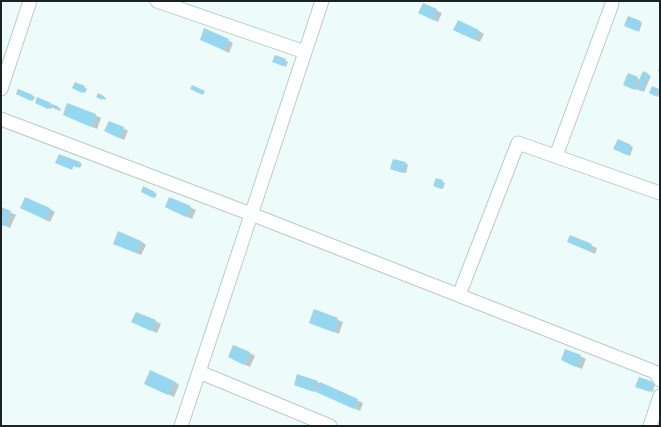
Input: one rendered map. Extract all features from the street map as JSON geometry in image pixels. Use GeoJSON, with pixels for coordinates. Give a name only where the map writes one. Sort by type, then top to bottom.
{"type":"FeatureCollection","features":[{"type":"Feature","properties":{"kind":"street"},"geometry":{"type":"LineString","coordinates":[[1,88],[30,1]]}},
{"type":"Feature","properties":{"kind":"street"},"geometry":{"type":"LineString","coordinates":[[158,1],[305,52]]}},
{"type":"Feature","properties":{"kind":"street"},"geometry":{"type":"LineString","coordinates":[[180,426],[322,1]]}},
{"type":"Feature","properties":{"kind":"street"},"geometry":{"type":"LineString","coordinates":[[556,156],[612,4]]}},
{"type":"Feature","properties":{"kind":"street"},"geometry":{"type":"LineString","coordinates":[[1,119],[251,214],[655,372],[660,380]]}},
{"type":"Feature","properties":{"kind":"street"},"geometry":{"type":"LineString","coordinates":[[459,295],[518,143],[660,193]]}},
{"type":"Feature","properties":{"kind":"street"},"geometry":{"type":"LineString","coordinates":[[198,372],[330,426]]}},
{"type":"Feature","properties":{"kind":"street"},"geometry":{"type":"LineString","coordinates":[[650,426],[660,396]]}},
{"type":"Feature","properties":{"kind":"building"},"geometry":{"type":"Polygon","coordinates":[[[423,3],[437,9],[433,20],[418,13],[423,3]]]}},
{"type":"Feature","properties":{"kind":"building"},"geometry":{"type":"Polygon","coordinates":[[[628,16],[641,21],[637,31],[624,26],[628,16]]]}},
{"type":"Feature","properties":{"kind":"building"},"geometry":{"type":"Polygon","coordinates":[[[458,20],[479,30],[475,40],[453,30],[458,20]]]}},
{"type":"Feature","properties":{"kind":"building"},"geometry":{"type":"Polygon","coordinates":[[[204,28],[229,39],[224,50],[200,40],[204,28]]]}},
{"type":"Feature","properties":{"kind":"building"},"geometry":{"type":"Polygon","coordinates":[[[275,55],[286,59],[283,66],[272,62],[275,55]]]}},
{"type":"Feature","properties":{"kind":"building"},"geometry":{"type":"Polygon","coordinates":[[[643,71],[649,74],[641,91],[635,89],[643,71]]]}},
{"type":"Feature","properties":{"kind":"building"},"geometry":{"type":"Polygon","coordinates":[[[628,73],[638,77],[632,89],[623,85],[628,73]]]}},
{"type":"Feature","properties":{"kind":"building"},"geometry":{"type":"Polygon","coordinates":[[[75,82],[85,86],[82,93],[72,88],[75,82]]]}},
{"type":"Feature","properties":{"kind":"building"},"geometry":{"type":"Polygon","coordinates":[[[192,85],[205,91],[203,95],[190,89],[192,85]]]}},
{"type":"Feature","properties":{"kind":"building"},"geometry":{"type":"Polygon","coordinates":[[[652,86],[659,89],[655,96],[649,93],[652,86]]]}},
{"type":"Feature","properties":{"kind":"building"},"geometry":{"type":"Polygon","coordinates":[[[18,89],[33,95],[31,101],[16,94],[18,89]]]}},
{"type":"Feature","properties":{"kind":"building"},"geometry":{"type":"Polygon","coordinates":[[[98,93],[104,96],[102,100],[96,97],[98,93]]]}},
{"type":"Feature","properties":{"kind":"building"},"geometry":{"type":"Polygon","coordinates":[[[37,97],[51,103],[48,109],[35,103],[37,97]]]}},
{"type":"Feature","properties":{"kind":"building"},"geometry":{"type":"Polygon","coordinates":[[[67,103],[96,114],[91,127],[63,115],[67,103]]]}},
{"type":"Feature","properties":{"kind":"building"},"geometry":{"type":"Polygon","coordinates":[[[52,104],[59,107],[58,110],[51,107],[52,104]]]}},
{"type":"Feature","properties":{"kind":"building"},"geometry":{"type":"Polygon","coordinates":[[[109,121],[124,127],[119,138],[104,131],[109,121]]]}},
{"type":"Feature","properties":{"kind":"building"},"geometry":{"type":"Polygon","coordinates":[[[618,139],[631,145],[627,155],[613,149],[618,139]]]}},
{"type":"Feature","properties":{"kind":"building"},"geometry":{"type":"Polygon","coordinates":[[[59,154],[80,162],[77,168],[72,165],[70,169],[55,163],[59,154]]]}},
{"type":"Feature","properties":{"kind":"building"},"geometry":{"type":"Polygon","coordinates":[[[393,159],[406,162],[403,173],[390,169],[393,159]]]}},
{"type":"Feature","properties":{"kind":"building"},"geometry":{"type":"Polygon","coordinates":[[[436,178],[443,180],[441,189],[433,186],[436,178]]]}},
{"type":"Feature","properties":{"kind":"building"},"geometry":{"type":"Polygon","coordinates":[[[143,186],[155,192],[153,198],[141,192],[143,186]]]}},
{"type":"Feature","properties":{"kind":"building"},"geometry":{"type":"Polygon","coordinates":[[[25,197],[50,208],[45,219],[20,208],[25,197]]]}},
{"type":"Feature","properties":{"kind":"building"},"geometry":{"type":"Polygon","coordinates":[[[169,197],[191,206],[186,217],[165,207],[169,197]]]}},
{"type":"Feature","properties":{"kind":"building"},"geometry":{"type":"Polygon","coordinates":[[[1,207],[11,211],[5,226],[1,225],[1,207]]]}},
{"type":"Feature","properties":{"kind":"building"},"geometry":{"type":"Polygon","coordinates":[[[118,231],[141,241],[136,253],[113,244],[118,231]]]}},
{"type":"Feature","properties":{"kind":"building"},"geometry":{"type":"Polygon","coordinates":[[[570,235],[592,244],[589,251],[567,242],[570,235]]]}},
{"type":"Feature","properties":{"kind":"building"},"geometry":{"type":"Polygon","coordinates":[[[314,309],[338,318],[333,332],[309,323],[314,309]]]}},
{"type":"Feature","properties":{"kind":"building"},"geometry":{"type":"Polygon","coordinates":[[[136,312],[156,320],[151,331],[131,322],[136,312]]]}},
{"type":"Feature","properties":{"kind":"building"},"geometry":{"type":"Polygon","coordinates":[[[233,345],[250,352],[244,365],[228,357],[233,345]]]}},
{"type":"Feature","properties":{"kind":"building"},"geometry":{"type":"Polygon","coordinates":[[[565,349],[581,355],[576,367],[561,360],[565,349]]]}},
{"type":"Feature","properties":{"kind":"building"},"geometry":{"type":"Polygon","coordinates":[[[150,370],[174,381],[168,395],[144,384],[150,370]]]}},
{"type":"Feature","properties":{"kind":"building"},"geometry":{"type":"Polygon","coordinates":[[[297,374],[318,381],[314,392],[294,385],[297,374]]]}},
{"type":"Feature","properties":{"kind":"building"},"geometry":{"type":"Polygon","coordinates":[[[639,377],[654,382],[650,392],[635,387],[639,377]]]}},
{"type":"Feature","properties":{"kind":"building"},"geometry":{"type":"Polygon","coordinates":[[[320,382],[358,399],[354,409],[316,392],[320,382]]]}}]}
